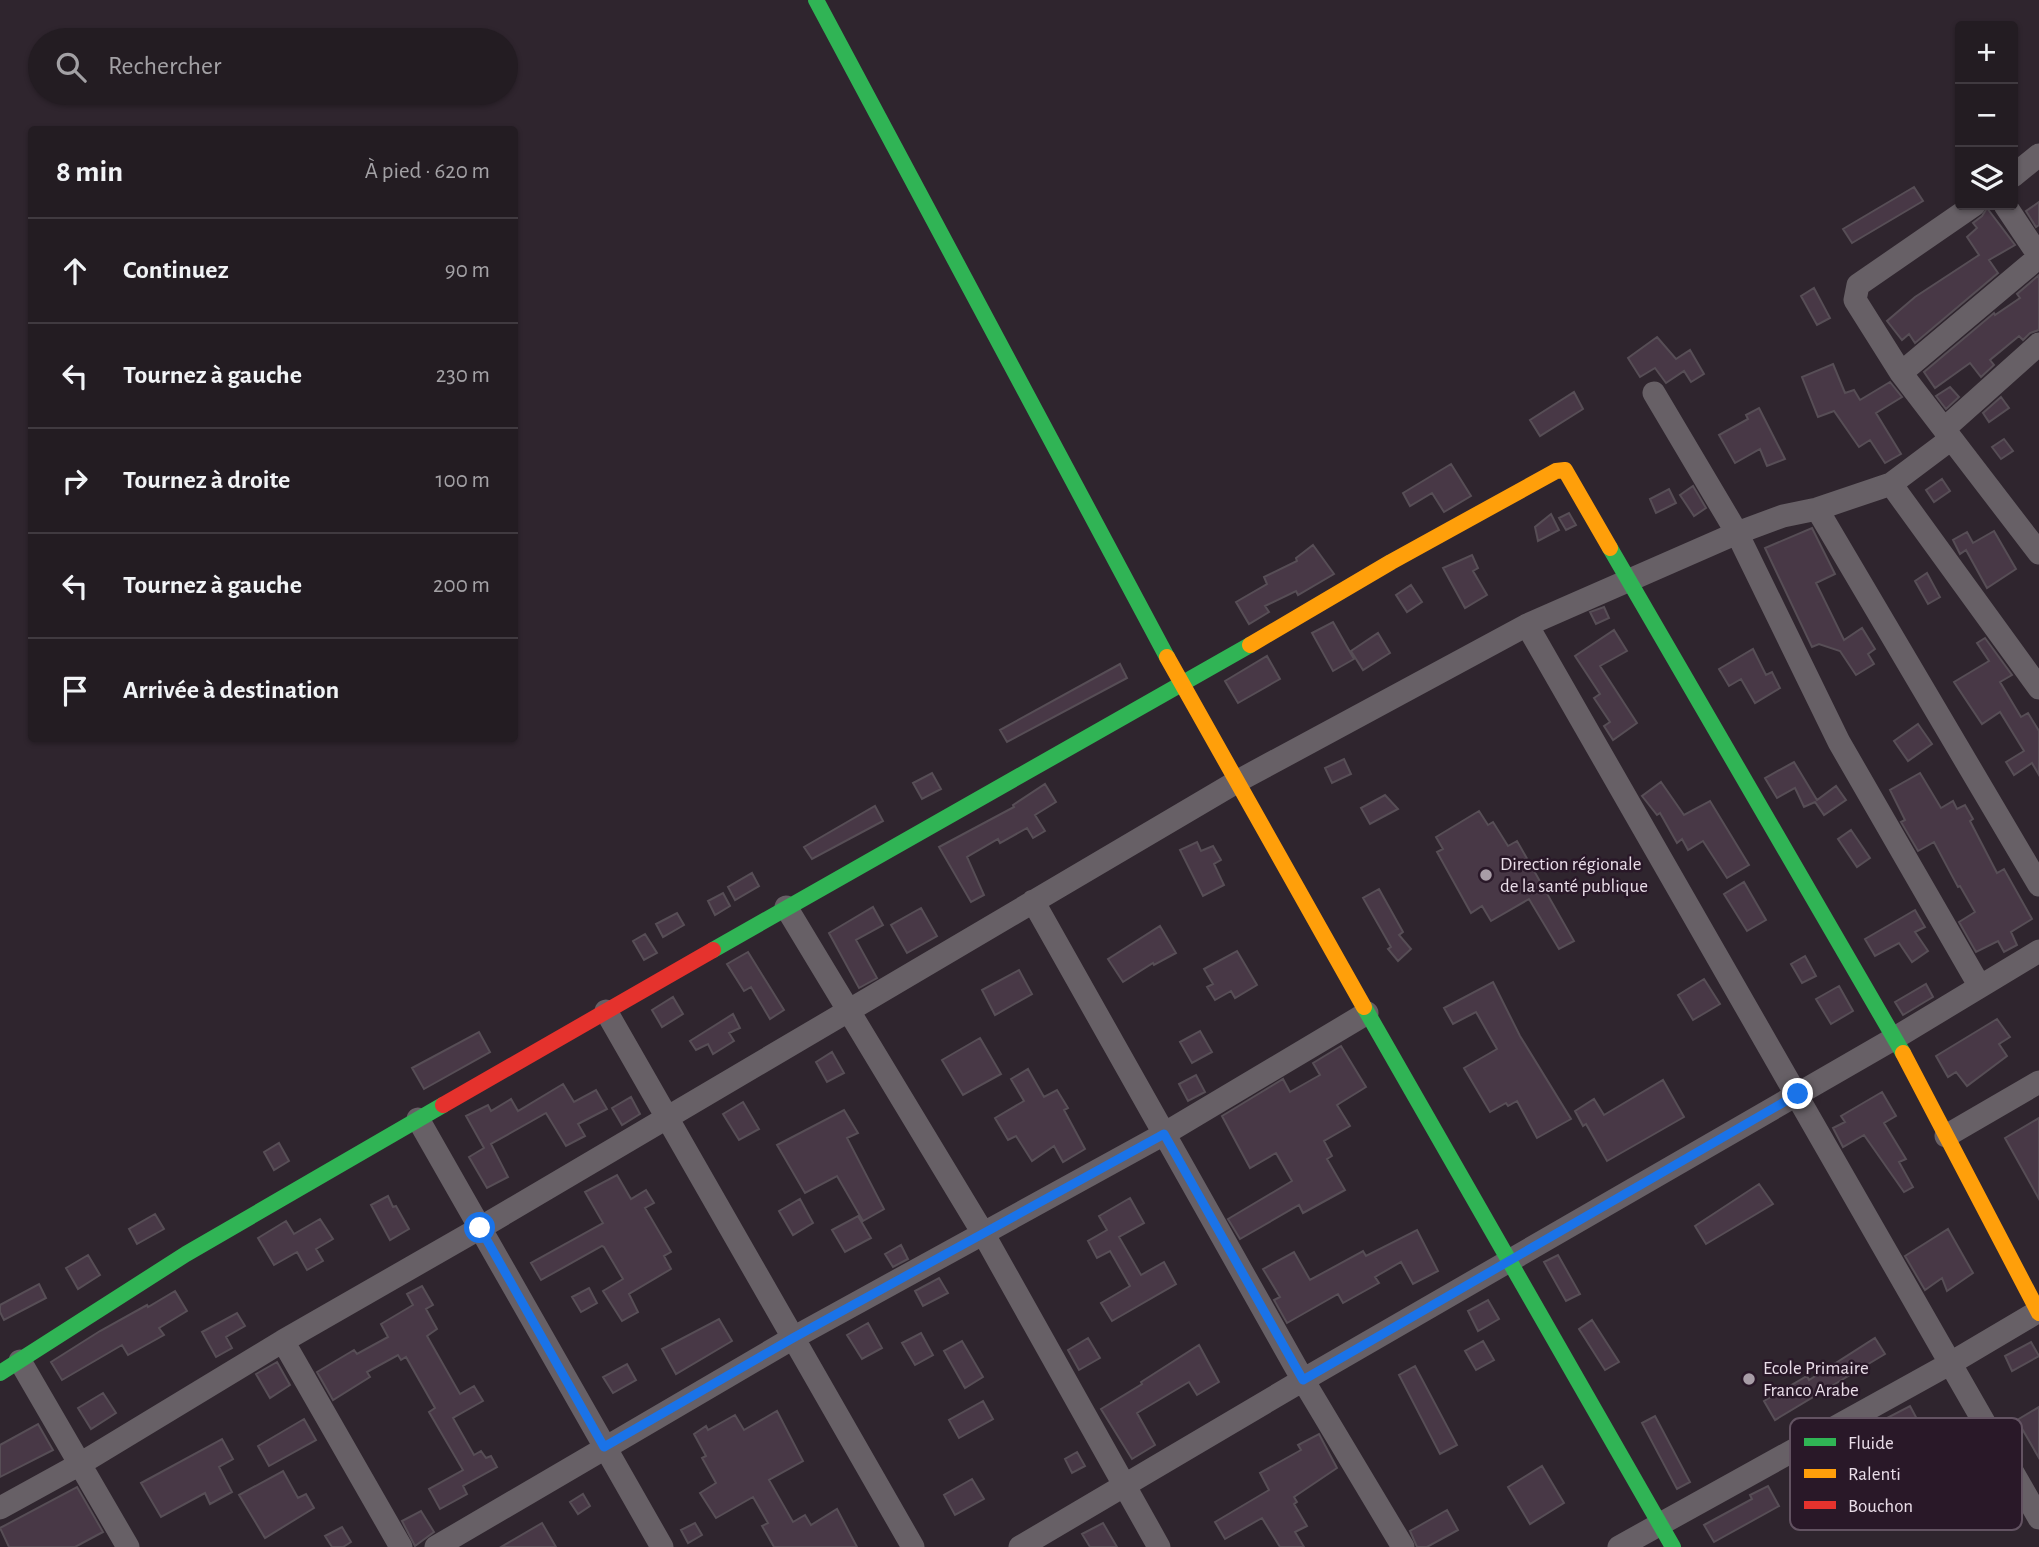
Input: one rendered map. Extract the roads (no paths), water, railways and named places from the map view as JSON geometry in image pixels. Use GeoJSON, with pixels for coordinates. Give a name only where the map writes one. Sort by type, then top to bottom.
{"type":"FeatureCollection","features":[{"type":"Feature","properties":{"kind":"street"},"geometry":{"type":"LineString","coordinates":[[817,0],[1182,685],[1673,1547]]}},
{"type":"Feature","properties":{"kind":"street"},"geometry":{"type":"LineString","coordinates":[[2018,172],[2039,155]]}},
{"type":"Feature","properties":{"kind":"street"},"geometry":{"type":"LineString","coordinates":[[1967,210],[1858,285],[1855,300],[1901,373],[2037,545]]}},
{"type":"Feature","properties":{"kind":"street"},"geometry":{"type":"LineString","coordinates":[[1901,373],[2039,257],[2008,210]]}},
{"type":"Feature","properties":{"kind":"street"},"geometry":{"type":"LineString","coordinates":[[0,1508],[80,1464],[283,1340],[480,1228],[1238,781],[1527,625],[1737,533],[1783,516],[1817,509],[1891,484],[1948,434],[2039,344]]}},
{"type":"Feature","properties":{"kind":"street"},"geometry":{"type":"LineString","coordinates":[[1654,393],[1737,533],[1839,742],[1979,985]]}},
{"type":"Feature","properties":{"kind":"street"},"geometry":{"type":"LineString","coordinates":[[0,1373],[186,1254],[418,1119],[786,907],[1182,685],[1391,562],[1556,471],[1565,470],[1895,1038],[2039,1312],[1853,1418]]}},
{"type":"Feature","properties":{"kind":"street"},"geometry":{"type":"LineString","coordinates":[[1891,484],[2039,688]]}},
{"type":"Feature","properties":{"kind":"street"},"geometry":{"type":"LineString","coordinates":[[1817,509],[2039,885]]}},
{"type":"Feature","properties":{"kind":"street"},"geometry":{"type":"LineString","coordinates":[[1527,625],[1982,1418]]}},
{"type":"Feature","properties":{"kind":"street"},"geometry":{"type":"LineString","coordinates":[[1033,901],[1303,1380],[1402,1547]]}},
{"type":"Feature","properties":{"kind":"street"},"geometry":{"type":"LineString","coordinates":[[786,907],[983,1233],[1159,1547]]}},
{"type":"Feature","properties":{"kind":"street"},"geometry":{"type":"LineString","coordinates":[[1020,1547],[1895,1038],[2039,951]]}},
{"type":"Feature","properties":{"kind":"street"},"geometry":{"type":"LineString","coordinates":[[606,1011],[913,1547]]}},
{"type":"Feature","properties":{"kind":"street"},"geometry":{"type":"LineString","coordinates":[[436,1547],[793,1338],[1164,1134],[1367,1013]]}},
{"type":"Feature","properties":{"kind":"street"},"geometry":{"type":"LineString","coordinates":[[1946,1136],[2039,1082]]}},
{"type":"Feature","properties":{"kind":"street"},"geometry":{"type":"LineString","coordinates":[[418,1119],[662,1547]]}},
{"type":"Feature","properties":{"kind":"street"},"geometry":{"type":"LineString","coordinates":[[283,1340],[401,1547]]}},
{"type":"Feature","properties":{"kind":"street"},"geometry":{"type":"LineString","coordinates":[[20,1361],[128,1547]]}},
{"type":"Feature","properties":{"kind":"street"},"geometry":{"type":"LineString","coordinates":[[1619,1547],[1790,1453]]}},
{"type":"Feature","properties":{"kind":"street"},"geometry":{"type":"LineString","coordinates":[[2022,1488],[2039,1518]]}},
{"type":"Feature","properties":{"kind":"place","name":"Direction régionale de la santé publique"},"geometry":{"type":"Point","coordinates":[1486,875]}},
{"type":"Feature","properties":{"kind":"place","name":"Ecole Primaire Franco Arabe"},"geometry":{"type":"Point","coordinates":[1749,1379]}}]}
